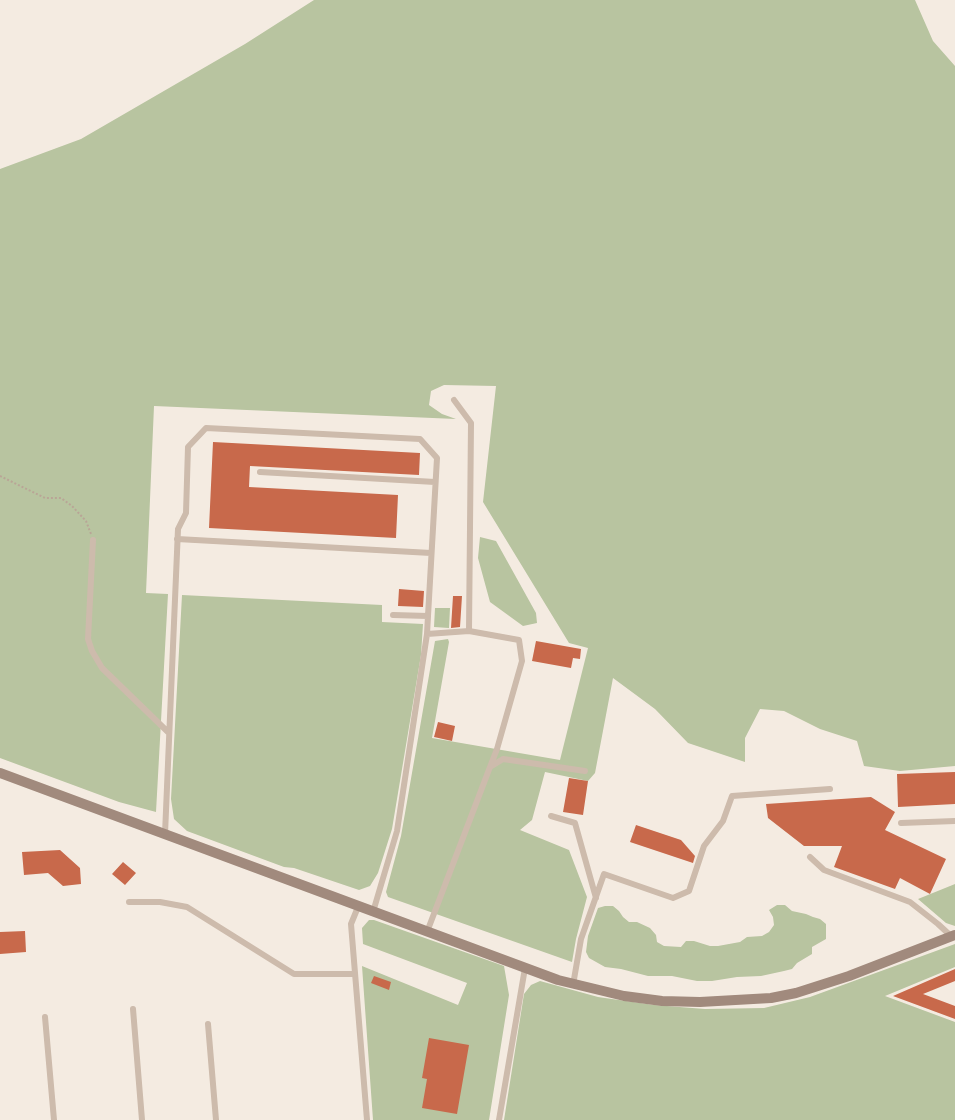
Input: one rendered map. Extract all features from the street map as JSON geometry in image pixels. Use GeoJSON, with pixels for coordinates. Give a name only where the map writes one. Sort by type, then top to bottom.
{"type":"FeatureCollection","features":[{"type":"Feature","properties":{"kind":"street"},"geometry":{"type":"LineString","coordinates":[[0,773],[525,968],[573,984],[624,996],[700,1002],[770,998],[849,976],[953,935]]}},
{"type":"Feature","properties":{"kind":"lane"},"geometry":{"type":"LineString","coordinates":[[454,400],[471,423],[469,631]]}},
{"type":"Feature","properties":{"kind":"lane"},"geometry":{"type":"LineString","coordinates":[[165,834],[177,539],[178,529],[186,513],[188,447],[206,428],[420,439],[436,458],[427,634],[397,831],[373,912]]}},
{"type":"Feature","properties":{"kind":"lane"},"geometry":{"type":"LineString","coordinates":[[260,472],[435,482]]}},
{"type":"Feature","properties":{"kind":"lane"},"geometry":{"type":"LineString","coordinates":[[177,539],[432,552]]}},
{"type":"Feature","properties":{"kind":"lane"},"geometry":{"type":"LineString","coordinates":[[93,540],[88,639],[92,651],[102,668],[169,732]]}},
{"type":"Feature","properties":{"kind":"lane"},"geometry":{"type":"LineString","coordinates":[[393,615],[428,616]]}},
{"type":"Feature","properties":{"kind":"lane"},"geometry":{"type":"LineString","coordinates":[[427,634],[469,631],[519,640],[522,661],[497,749],[427,932]]}},
{"type":"Feature","properties":{"kind":"lane"},"geometry":{"type":"LineString","coordinates":[[490,767],[503,759],[585,771]]}},
{"type":"Feature","properties":{"kind":"lane"},"geometry":{"type":"LineString","coordinates":[[573,984],[581,939],[604,874],[673,898],[689,891],[704,846],[723,821],[732,796],[830,789]]}},
{"type":"Feature","properties":{"kind":"lane"},"geometry":{"type":"LineString","coordinates":[[551,816],[576,823],[596,898]]}},
{"type":"Feature","properties":{"kind":"lane"},"geometry":{"type":"LineString","coordinates":[[901,823],[955,821]]}},
{"type":"Feature","properties":{"kind":"lane"},"geometry":{"type":"LineString","coordinates":[[810,858],[824,870],[910,902],[953,935]]}},
{"type":"Feature","properties":{"kind":"lane"},"geometry":{"type":"LineString","coordinates":[[129,902],[160,902],[187,907],[294,974],[355,974]]}},
{"type":"Feature","properties":{"kind":"lane"},"geometry":{"type":"LineString","coordinates":[[358,907],[351,924],[367,1120]]}},
{"type":"Feature","properties":{"kind":"lane"},"geometry":{"type":"LineString","coordinates":[[499,1120],[525,968]]}},
{"type":"Feature","properties":{"kind":"lane"},"geometry":{"type":"LineString","coordinates":[[133,1009],[142,1120]]}},
{"type":"Feature","properties":{"kind":"lane"},"geometry":{"type":"LineString","coordinates":[[45,1017],[54,1120]]}},
{"type":"Feature","properties":{"kind":"lane"},"geometry":{"type":"LineString","coordinates":[[208,1024],[216,1120]]}},
{"type":"Feature","properties":{"kind":"path"},"geometry":{"type":"LineString","coordinates":[[0,476],[45,498],[61,498],[72,506],[86,521],[93,540]]}},
{"type":"Feature","properties":{"kind":"green space"},"geometry":{"type":"Polygon","coordinates":[[[314,0],[915,0],[933,41],[955,66],[955,766],[900,771],[864,766],[857,741],[820,729],[784,711],[760,709],[745,738],[745,762],[688,743],[655,709],[613,678],[595,773],[588,781],[545,772],[532,820],[520,830],[569,850],[587,897],[576,939],[572,962],[388,897],[386,892],[401,836],[435,641],[448,639],[449,642],[432,738],[560,760],[588,648],[569,643],[483,502],[496,386],[444,385],[431,391],[429,405],[442,414],[456,419],[154,406],[146,593],[168,594],[156,812],[119,802],[0,758],[0,169],[81,139],[245,44],[314,0]]]}},
{"type":"Feature","properties":{"kind":"green space"},"geometry":{"type":"Polygon","coordinates":[[[480,537],[496,541],[536,613],[537,623],[523,626],[490,602],[478,558],[480,537]]]}},
{"type":"Feature","properties":{"kind":"green space"},"geometry":{"type":"Polygon","coordinates":[[[182,595],[382,605],[382,622],[423,624],[421,655],[392,829],[378,873],[370,886],[359,890],[294,868],[284,867],[187,831],[174,819],[171,799],[182,595]]]}},
{"type":"Feature","properties":{"kind":"green space"},"geometry":{"type":"Polygon","coordinates":[[[435,608],[450,608],[449,628],[434,627],[435,608]]]}},
{"type":"Feature","properties":{"kind":"green space"},"geometry":{"type":"Polygon","coordinates":[[[955,884],[955,926],[946,923],[918,899],[955,884]]]}},
{"type":"Feature","properties":{"kind":"green space"},"geometry":{"type":"Polygon","coordinates":[[[777,905],[785,905],[792,911],[820,919],[826,924],[826,939],[812,947],[812,954],[797,963],[792,969],[784,971],[761,976],[697,981],[672,976],[648,976],[621,969],[605,967],[589,958],[586,952],[588,936],[598,908],[605,906],[613,906],[629,922],[637,922],[650,928],[656,935],[657,942],[664,946],[681,947],[686,941],[694,941],[710,946],[718,946],[740,942],[747,937],[762,936],[769,932],[774,925],[773,917],[769,910],[777,905]]]}},
{"type":"Feature","properties":{"kind":"green space"},"geometry":{"type":"Polygon","coordinates":[[[369,920],[374,920],[504,966],[509,995],[489,1120],[373,1120],[362,966],[458,1005],[467,983],[363,944],[362,928],[369,920]]]}},
{"type":"Feature","properties":{"kind":"green space"},"geometry":{"type":"Polygon","coordinates":[[[955,944],[955,967],[885,996],[955,1022],[955,1120],[504,1120],[524,994],[531,985],[540,981],[598,997],[654,1005],[705,1009],[764,1008],[810,997],[955,944]]]}},
{"type":"Feature","properties":{"kind":"building"},"geometry":{"type":"Polygon","coordinates":[[[213,442],[420,453],[419,475],[250,466],[249,487],[398,495],[396,538],[209,528],[213,442]]]}},
{"type":"Feature","properties":{"kind":"building"},"geometry":{"type":"Polygon","coordinates":[[[399,589],[424,591],[423,607],[398,606],[399,589]]]}},
{"type":"Feature","properties":{"kind":"building"},"geometry":{"type":"Polygon","coordinates":[[[453,596],[462,596],[460,627],[451,628],[453,596]]]}},
{"type":"Feature","properties":{"kind":"building"},"geometry":{"type":"Polygon","coordinates":[[[536,641],[581,649],[580,659],[573,658],[571,668],[532,661],[536,641]]]}},
{"type":"Feature","properties":{"kind":"building"},"geometry":{"type":"Polygon","coordinates":[[[438,722],[455,726],[452,741],[434,737],[438,722]]]}},
{"type":"Feature","properties":{"kind":"building"},"geometry":{"type":"Polygon","coordinates":[[[955,772],[955,804],[898,807],[897,774],[955,772]]]}},
{"type":"Feature","properties":{"kind":"building"},"geometry":{"type":"Polygon","coordinates":[[[569,778],[588,781],[583,815],[563,812],[569,778]]]}},
{"type":"Feature","properties":{"kind":"building"},"geometry":{"type":"Polygon","coordinates":[[[871,797],[895,812],[885,830],[946,859],[930,894],[900,878],[895,889],[834,867],[842,846],[804,846],[768,818],[766,804],[871,797]]]}},
{"type":"Feature","properties":{"kind":"building"},"geometry":{"type":"Polygon","coordinates":[[[636,825],[681,840],[695,856],[693,863],[630,842],[636,825]]]}},
{"type":"Feature","properties":{"kind":"building"},"geometry":{"type":"Polygon","coordinates":[[[60,850],[80,868],[81,884],[63,886],[48,873],[24,875],[22,852],[60,850]]]}},
{"type":"Feature","properties":{"kind":"building"},"geometry":{"type":"Polygon","coordinates":[[[123,862],[136,873],[125,885],[112,874],[123,862]]]}},
{"type":"Feature","properties":{"kind":"building"},"geometry":{"type":"Polygon","coordinates":[[[25,931],[26,952],[0,954],[0,932],[25,931]]]}},
{"type":"Feature","properties":{"kind":"building"},"geometry":{"type":"Polygon","coordinates":[[[955,969],[955,981],[923,994],[955,1006],[955,1019],[893,996],[955,969]]]}},
{"type":"Feature","properties":{"kind":"building"},"geometry":{"type":"Polygon","coordinates":[[[374,976],[391,982],[389,990],[371,983],[374,976]]]}},
{"type":"Feature","properties":{"kind":"building"},"geometry":{"type":"Polygon","coordinates":[[[429,1038],[469,1045],[457,1114],[422,1108],[427,1079],[422,1078],[429,1038]]]}}]}
